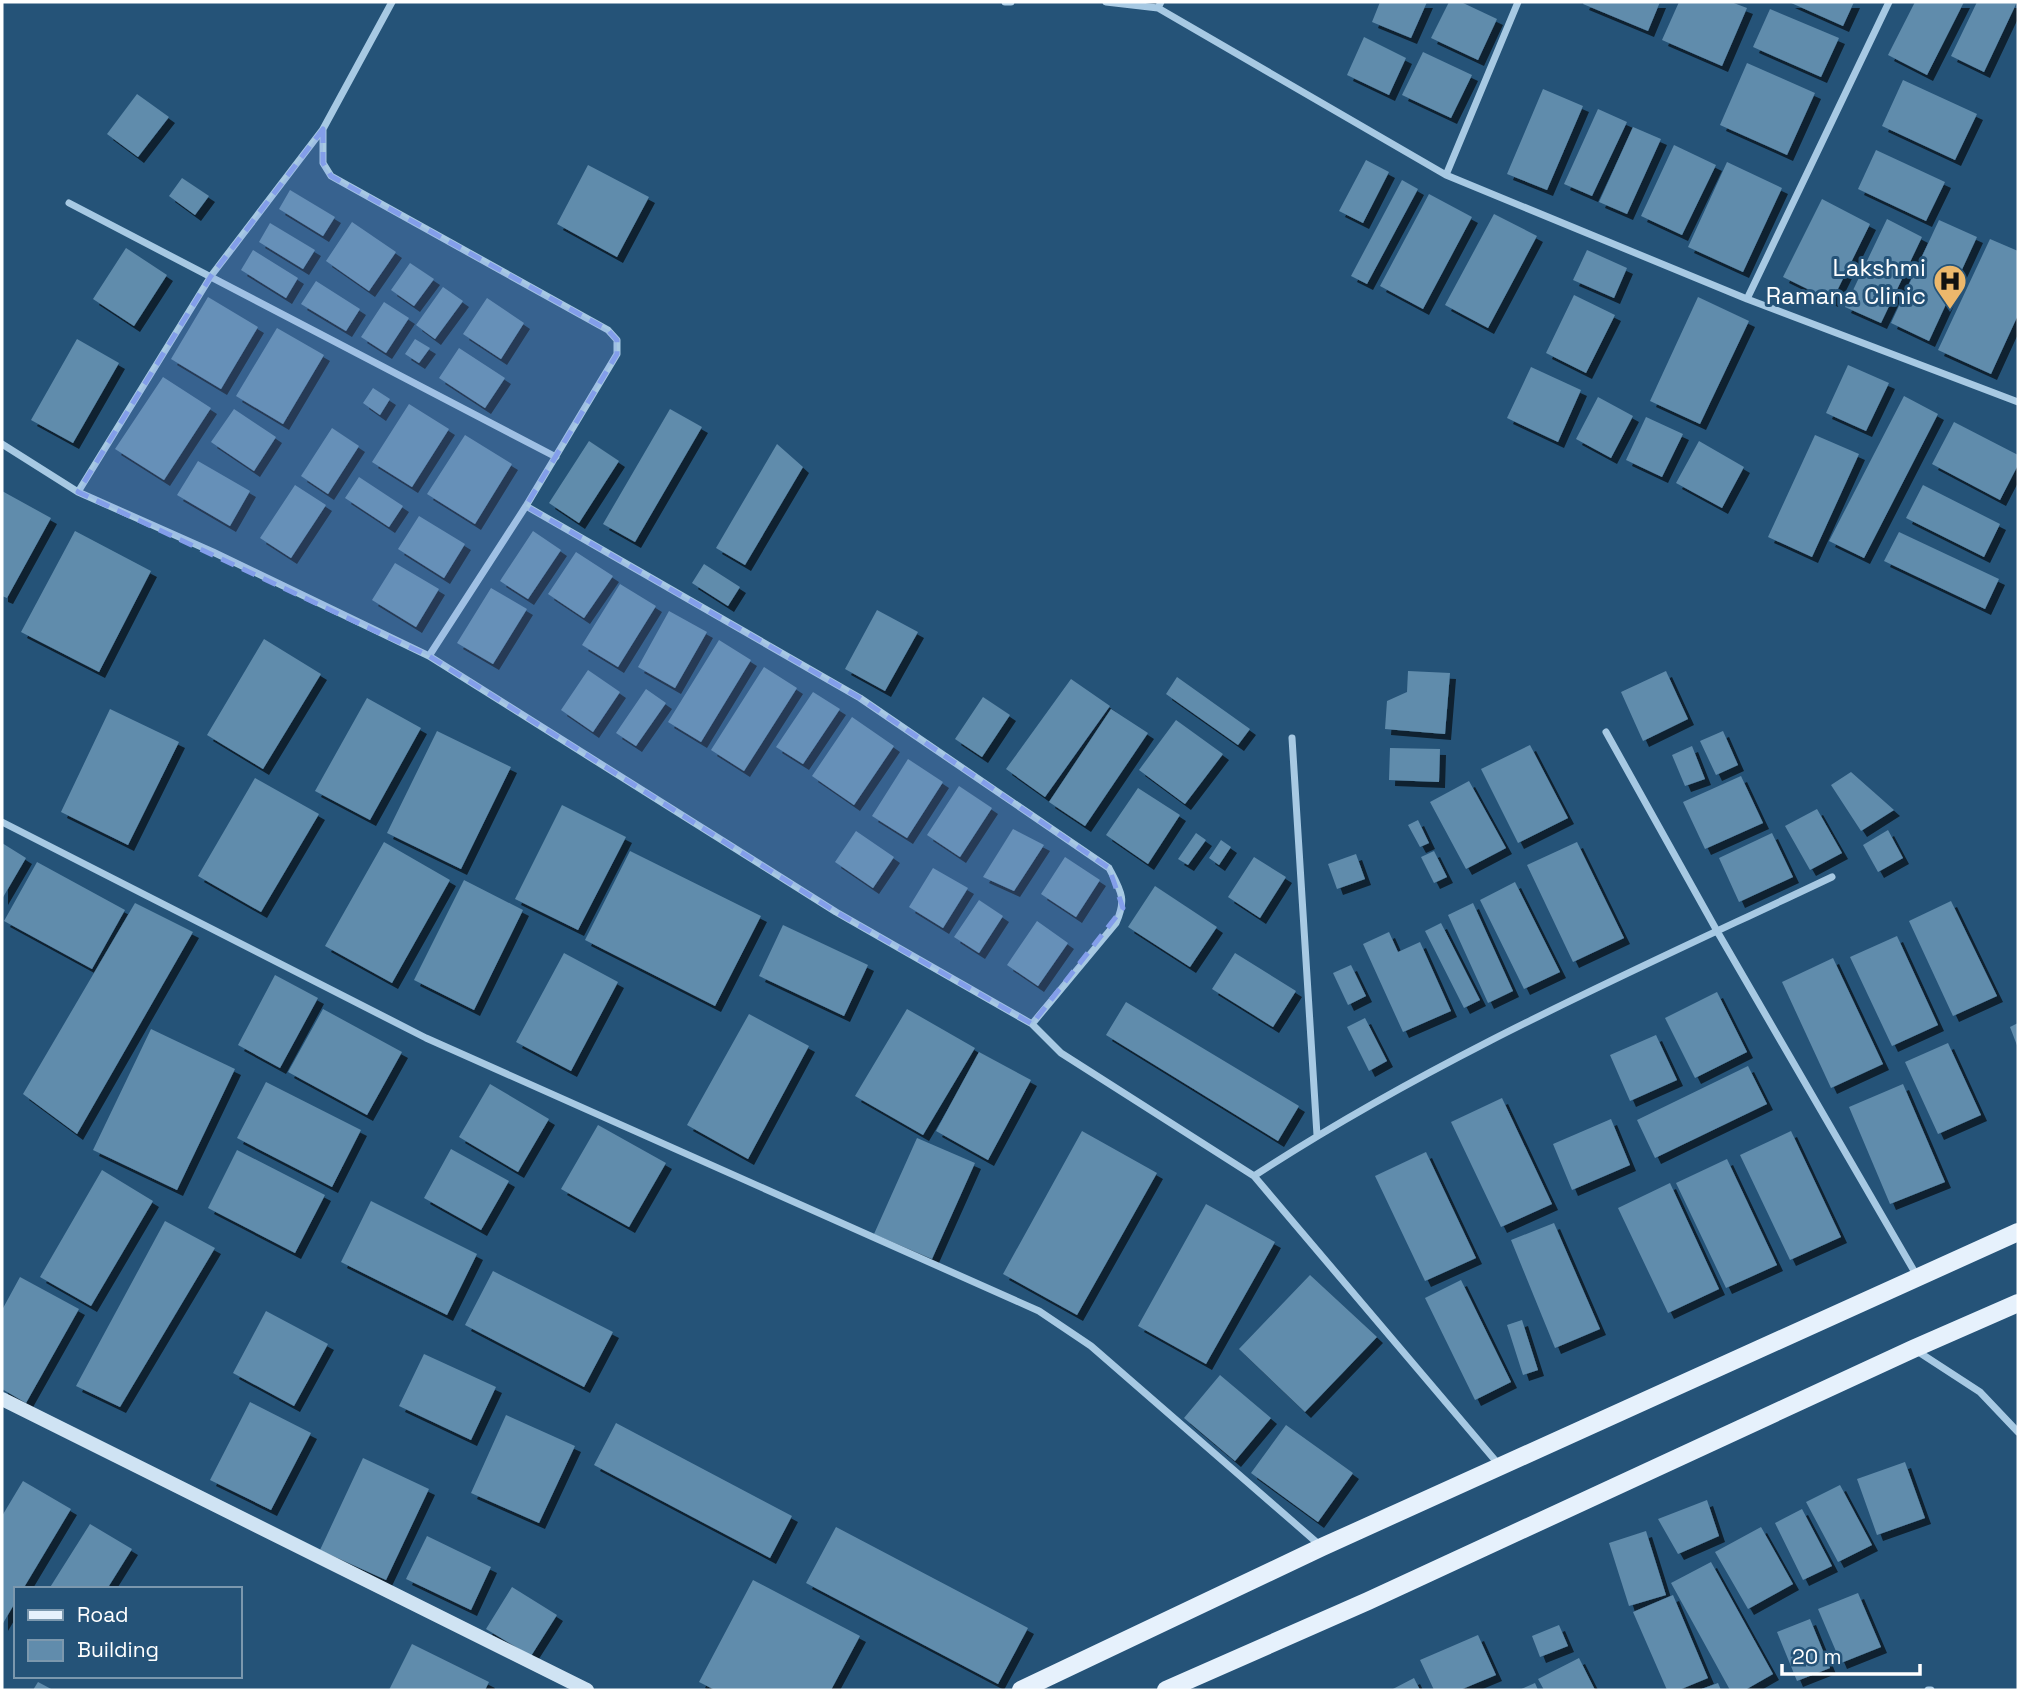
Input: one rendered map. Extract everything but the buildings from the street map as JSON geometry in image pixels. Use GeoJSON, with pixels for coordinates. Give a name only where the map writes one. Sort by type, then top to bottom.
{"type":"FeatureCollection","features":[{"type":"Feature","properties":{"kind":"main road"},"geometry":{"type":"LineString","coordinates":[[1021,1690],[1322,1547],[2018,1232]]}},
{"type":"Feature","properties":{"kind":"main road"},"geometry":{"type":"LineString","coordinates":[[1167,1690],[1368,1601],[2018,1303]]}},
{"type":"Feature","properties":{"kind":"street"},"geometry":{"type":"LineString","coordinates":[[78,492],[211,276],[323,129],[392,2]]}},
{"type":"Feature","properties":{"kind":"street"},"geometry":{"type":"LineString","coordinates":[[1005,2],[1011,2]]}},
{"type":"Feature","properties":{"kind":"street"},"geometry":{"type":"LineString","coordinates":[[1106,2],[1160,5],[1447,175],[1747,299],[2018,402]]}},
{"type":"Feature","properties":{"kind":"street"},"geometry":{"type":"LineString","coordinates":[[1447,175],[1518,2]]}},
{"type":"Feature","properties":{"kind":"street"},"geometry":{"type":"LineString","coordinates":[[1747,299],[1889,2]]}},
{"type":"Feature","properties":{"kind":"street"},"geometry":{"type":"LineString","coordinates":[[323,129],[323,163],[331,176],[608,330],[617,340],[617,354],[556,457],[429,656]]}},
{"type":"Feature","properties":{"kind":"street"},"geometry":{"type":"LineString","coordinates":[[69,203],[556,457]]}},
{"type":"Feature","properties":{"kind":"street"},"geometry":{"type":"LineString","coordinates":[[2,444],[78,492],[213,552],[429,656],[836,912],[1032,1024],[1061,1053],[1254,1176],[1500,1466]]}},
{"type":"Feature","properties":{"kind":"street"},"geometry":{"type":"LineString","coordinates":[[526,506],[860,698],[1109,868],[1120,889],[1123,908],[1116,923],[1032,1024]]}},
{"type":"Feature","properties":{"kind":"street"},"geometry":{"type":"LineString","coordinates":[[1606,732],[1717,932],[1918,1278]]}},
{"type":"Feature","properties":{"kind":"street"},"geometry":{"type":"LineString","coordinates":[[1292,738],[1317,1135]]}},
{"type":"Feature","properties":{"kind":"street"},"geometry":{"type":"LineString","coordinates":[[2,822],[426,1038],[1039,1311],[1091,1346],[1322,1547]]}},
{"type":"Feature","properties":{"kind":"street"},"geometry":{"type":"LineString","coordinates":[[1254,1176],[1317,1135],[1439,1066],[1832,877]]}},
{"type":"Feature","properties":{"kind":"street"},"geometry":{"type":"LineString","coordinates":[[1913,1349],[1980,1392],[2018,1432]]}},
{"type":"Feature","properties":{"kind":"street"},"geometry":{"type":"LineString","coordinates":[[2,1399],[587,1690]]}},
{"type":"Feature","properties":{"kind":"highlighted area"},"geometry":{"type":"Polygon","coordinates":[[[323,129],[323,163],[331,176],[608,330],[617,340],[617,354],[526,506],[860,698],[1109,868],[1123,908],[1032,1024],[836,912],[429,656],[78,492],[211,276],[323,129]]]}},
{"type":"Feature","properties":{"kind":"place","name":"Lakshmi Ramana Clinic"},"geometry":{"type":"Point","coordinates":[1950,311]}}]}
